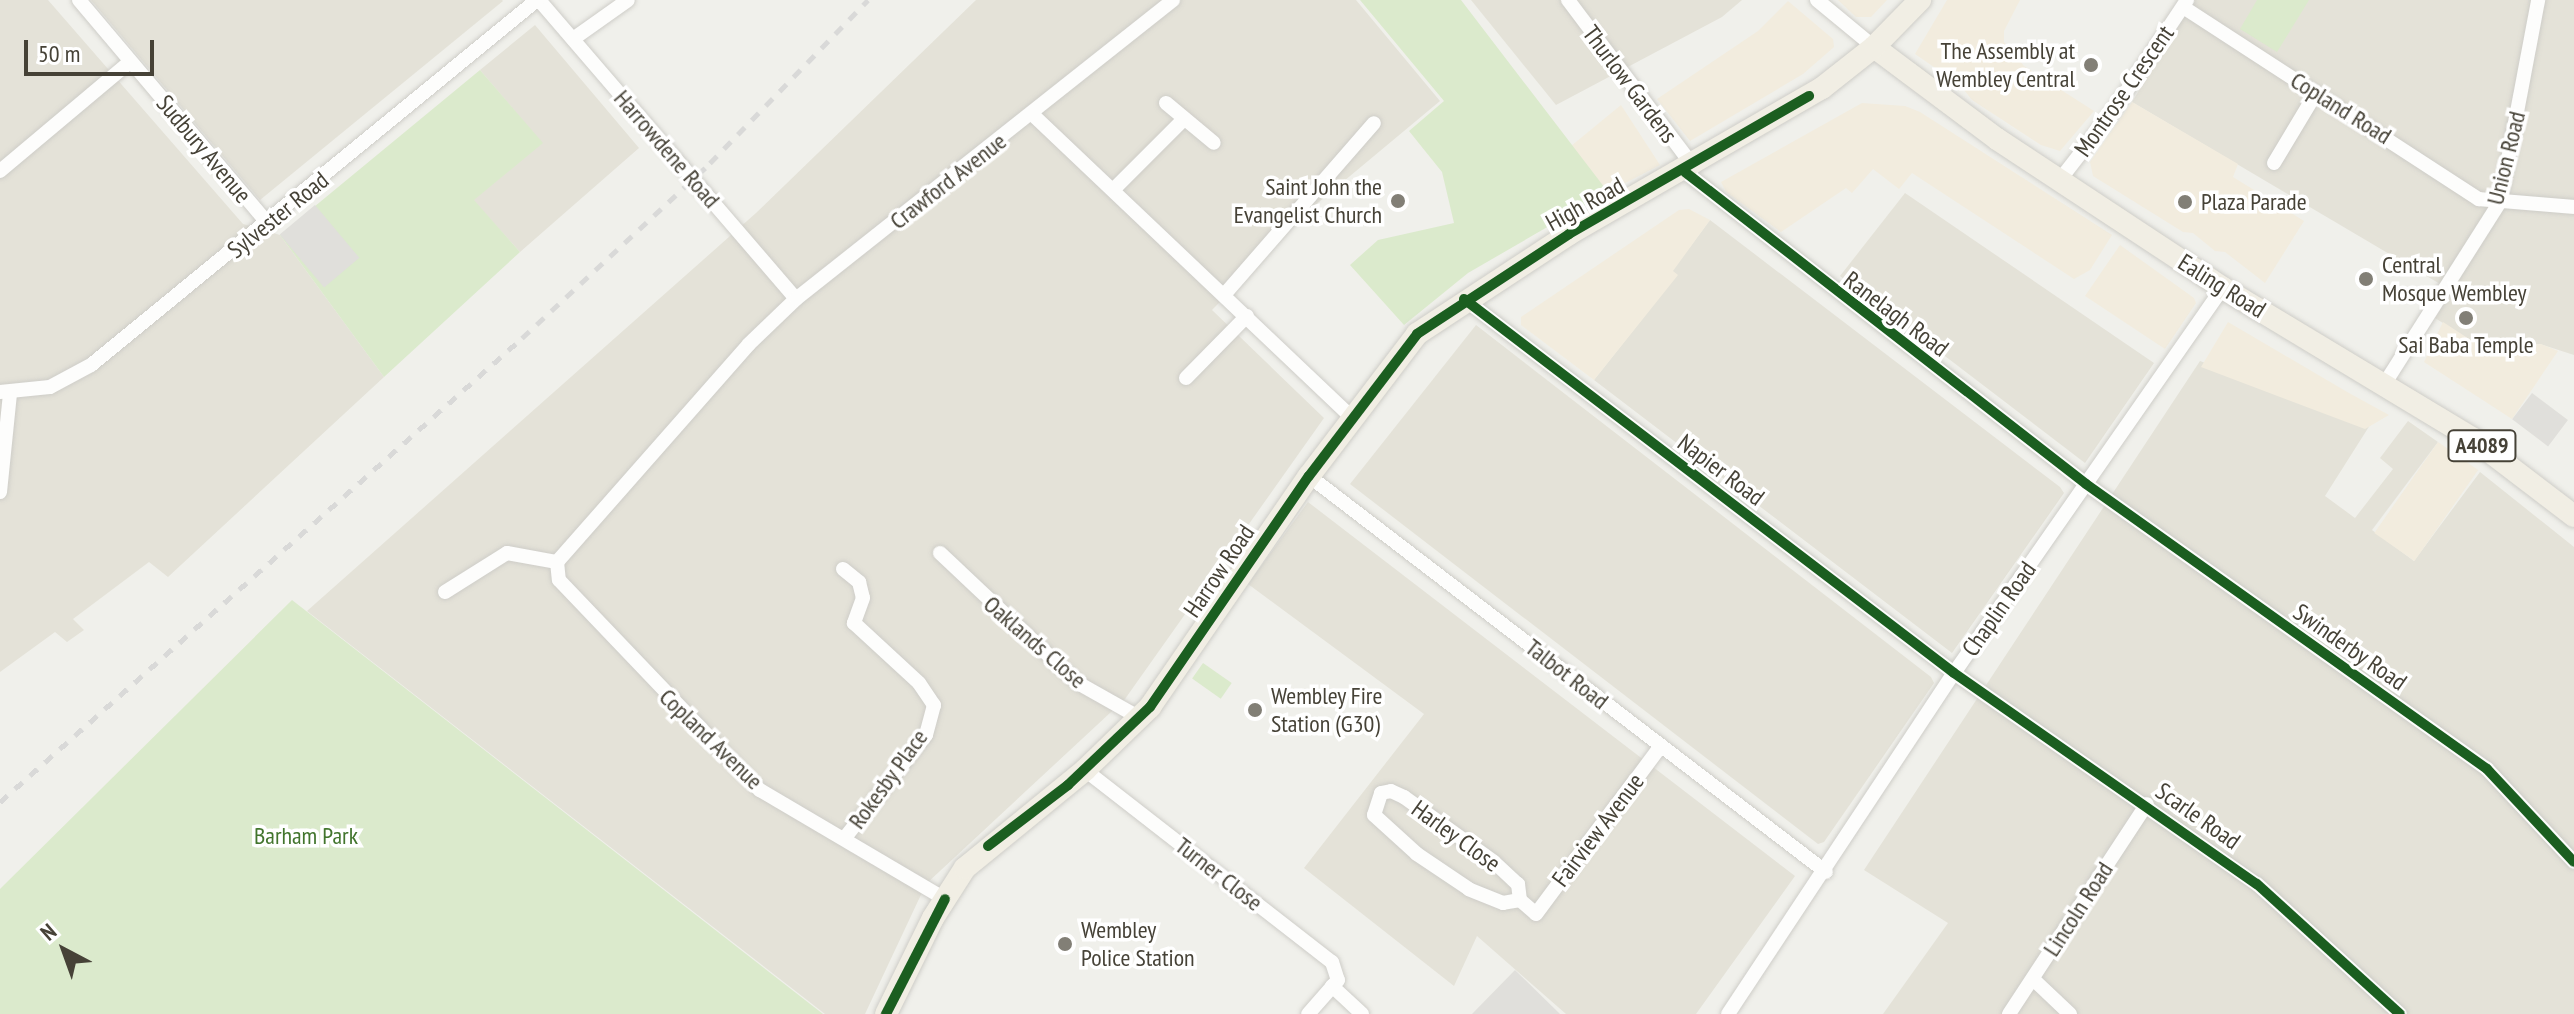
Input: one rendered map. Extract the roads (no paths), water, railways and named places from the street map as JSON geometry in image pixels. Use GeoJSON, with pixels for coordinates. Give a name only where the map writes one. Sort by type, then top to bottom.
{"type":"FeatureCollection","features":[{"type":"Feature","properties":{"kind":"main road","name":"High Road"},"geometry":{"type":"LineString","coordinates":[[1464,299],[1569,234],[1689,169],[1822,88],[1874,47],[1920,0]]}},
{"type":"Feature","properties":{"kind":"main road","name":"Ealing Road"},"geometry":{"type":"LineString","coordinates":[[1874,47],[2059,181],[2223,288],[2385,383],[2473,439],[2574,516]]}},
{"type":"Feature","properties":{"kind":"main road","name":"Harrow Road"},"geometry":{"type":"LineString","coordinates":[[886,1014],[945,899],[988,846],[1085,770],[1140,718],[1351,417],[1417,334],[1464,299]]}},
{"type":"Feature","properties":{"kind":"street","name":"Sudbury Avenue"},"geometry":{"type":"LineString","coordinates":[[79,0],[268,224]]}},
{"type":"Feature","properties":{"kind":"street","name":"Harrowdene Road"},"geometry":{"type":"LineString","coordinates":[[538,0],[796,299]]}},
{"type":"Feature","properties":{"kind":"street","name":"Sylvester Road"},"geometry":{"type":"LineString","coordinates":[[5,393],[50,387],[77,375],[268,224],[538,0]]}},
{"type":"Feature","properties":{"kind":"street"},"geometry":{"type":"LineString","coordinates":[[573,39],[628,0]]}},
{"type":"Feature","properties":{"kind":"street","name":"Crawford Avenue"},"geometry":{"type":"LineString","coordinates":[[557,562],[668,433],[796,299],[1173,0]]}},
{"type":"Feature","properties":{"kind":"street","name":"Thurlow Gardens"},"geometry":{"type":"LineString","coordinates":[[1568,0],[1689,169]]}},
{"type":"Feature","properties":{"kind":"street"},"geometry":{"type":"LineString","coordinates":[[1817,0],[1874,47]]}},
{"type":"Feature","properties":{"kind":"street","name":"Union Road"},"geometry":{"type":"LineString","coordinates":[[2385,383],[2500,202],[2538,0]]}},
{"type":"Feature","properties":{"kind":"street","name":"Copland Road"},"geometry":{"type":"LineString","coordinates":[[2185,3],[2479,199],[2574,207]]}},
{"type":"Feature","properties":{"kind":"street","name":"Montrose Crescent"},"geometry":{"type":"LineString","coordinates":[[2059,181],[2185,3]]}},
{"type":"Feature","properties":{"kind":"street"},"geometry":{"type":"LineString","coordinates":[[0,171],[130,62]]}},
{"type":"Feature","properties":{"kind":"street"},"geometry":{"type":"LineString","coordinates":[[2274,163],[2316,93]]}},
{"type":"Feature","properties":{"kind":"street"},"geometry":{"type":"LineString","coordinates":[[1166,103],[1214,143]]}},
{"type":"Feature","properties":{"kind":"street"},"geometry":{"type":"LineString","coordinates":[[1032,114],[1351,417]]}},
{"type":"Feature","properties":{"kind":"street"},"geometry":{"type":"LineString","coordinates":[[1114,189],[1184,119]]}},
{"type":"Feature","properties":{"kind":"street"},"geometry":{"type":"LineString","coordinates":[[1224,295],[1374,123]]}},
{"type":"Feature","properties":{"kind":"street","name":"Ranelagh Road"},"geometry":{"type":"LineString","coordinates":[[1689,169],[2086,484]]}},
{"type":"Feature","properties":{"kind":"street","name":"Chaplin Road"},"geometry":{"type":"LineString","coordinates":[[1728,1014],[1826,872],[1954,673],[2223,288]]}},
{"type":"Feature","properties":{"kind":"street","name":"Napier Road"},"geometry":{"type":"LineString","coordinates":[[1464,299],[1954,673]]}},
{"type":"Feature","properties":{"kind":"street"},"geometry":{"type":"LineString","coordinates":[[1186,378],[1247,316]]}},
{"type":"Feature","properties":{"kind":"street"},"geometry":{"type":"LineString","coordinates":[[0,492],[5,393]]}},
{"type":"Feature","properties":{"kind":"street","name":"Talbot Road"},"geometry":{"type":"LineString","coordinates":[[1309,476],[1826,872]]}},
{"type":"Feature","properties":{"kind":"street","name":"Swinderby Road"},"geometry":{"type":"LineString","coordinates":[[2086,484],[2487,769],[2574,862]]}},
{"type":"Feature","properties":{"kind":"street"},"geometry":{"type":"LineString","coordinates":[[445,592],[507,553],[557,562]]}},
{"type":"Feature","properties":{"kind":"street","name":"Oaklands Close"},"geometry":{"type":"LineString","coordinates":[[940,553],[1078,683],[1140,718]]}},
{"type":"Feature","properties":{"kind":"street","name":"Copland Avenue"},"geometry":{"type":"LineString","coordinates":[[557,562],[559,580],[760,790],[945,899]]}},
{"type":"Feature","properties":{"kind":"street","name":"Rokesby Place"},"geometry":{"type":"LineString","coordinates":[[843,569],[859,582],[863,598],[854,623],[919,683],[934,705],[926,735],[844,839]]}},
{"type":"Feature","properties":{"kind":"street","name":"Scarle Road"},"geometry":{"type":"LineString","coordinates":[[1954,673],[2147,804],[2257,884],[2400,1014]]}},
{"type":"Feature","properties":{"kind":"street","name":"Fairview Avenue"},"geometry":{"type":"LineString","coordinates":[[1536,914],[1660,747]]}},
{"type":"Feature","properties":{"kind":"street","name":"Turner Close"},"geometry":{"type":"LineString","coordinates":[[1085,770],[1332,962],[1338,980],[1332,986],[1362,1014]]}},
{"type":"Feature","properties":{"kind":"street","name":"Harley Close"},"geometry":{"type":"LineString","coordinates":[[1520,900],[1503,903],[1469,889],[1417,854],[1374,815],[1381,793],[1404,797],[1494,862],[1518,884],[1520,900],[1536,914]]}},
{"type":"Feature","properties":{"kind":"street","name":"Lincoln Road"},"geometry":{"type":"LineString","coordinates":[[2009,1014],[2147,804]]}},
{"type":"Feature","properties":{"kind":"street"},"geometry":{"type":"LineString","coordinates":[[2033,979],[2070,1014]]}},
{"type":"Feature","properties":{"kind":"street"},"geometry":{"type":"LineString","coordinates":[[1308,1014],[1332,986]]}},
{"type":"Feature","properties":{"kind":"railway"},"geometry":{"type":"LineString","coordinates":[[0,802],[522,338],[710,163],[868,0]]}},
{"type":"Feature","properties":{"kind":"place","name":"The Assembly at Wembley Central"},"geometry":{"type":"Point","coordinates":[2091,65]}},
{"type":"Feature","properties":{"kind":"place","name":"Saint John the Evangelist Church"},"geometry":{"type":"Point","coordinates":[1398,201]}},
{"type":"Feature","properties":{"kind":"place","name":"Plaza Parade"},"geometry":{"type":"Point","coordinates":[2185,202]}},
{"type":"Feature","properties":{"kind":"place","name":"Central Mosque Wembley"},"geometry":{"type":"Point","coordinates":[2366,279]}},
{"type":"Feature","properties":{"kind":"place","name":"Sai Baba Temple"},"geometry":{"type":"Point","coordinates":[2466,318]}},
{"type":"Feature","properties":{"kind":"place","name":"Wembley Fire Station (G30)"},"geometry":{"type":"Point","coordinates":[1255,710]}},
{"type":"Feature","properties":{"kind":"place","name":"Wembley Police Station"},"geometry":{"type":"Point","coordinates":[1065,944]}},
{"type":"Feature","properties":{"kind":"park label","name":"Barham Park"},"geometry":{"type":"Point","coordinates":[306,836]}}]}
